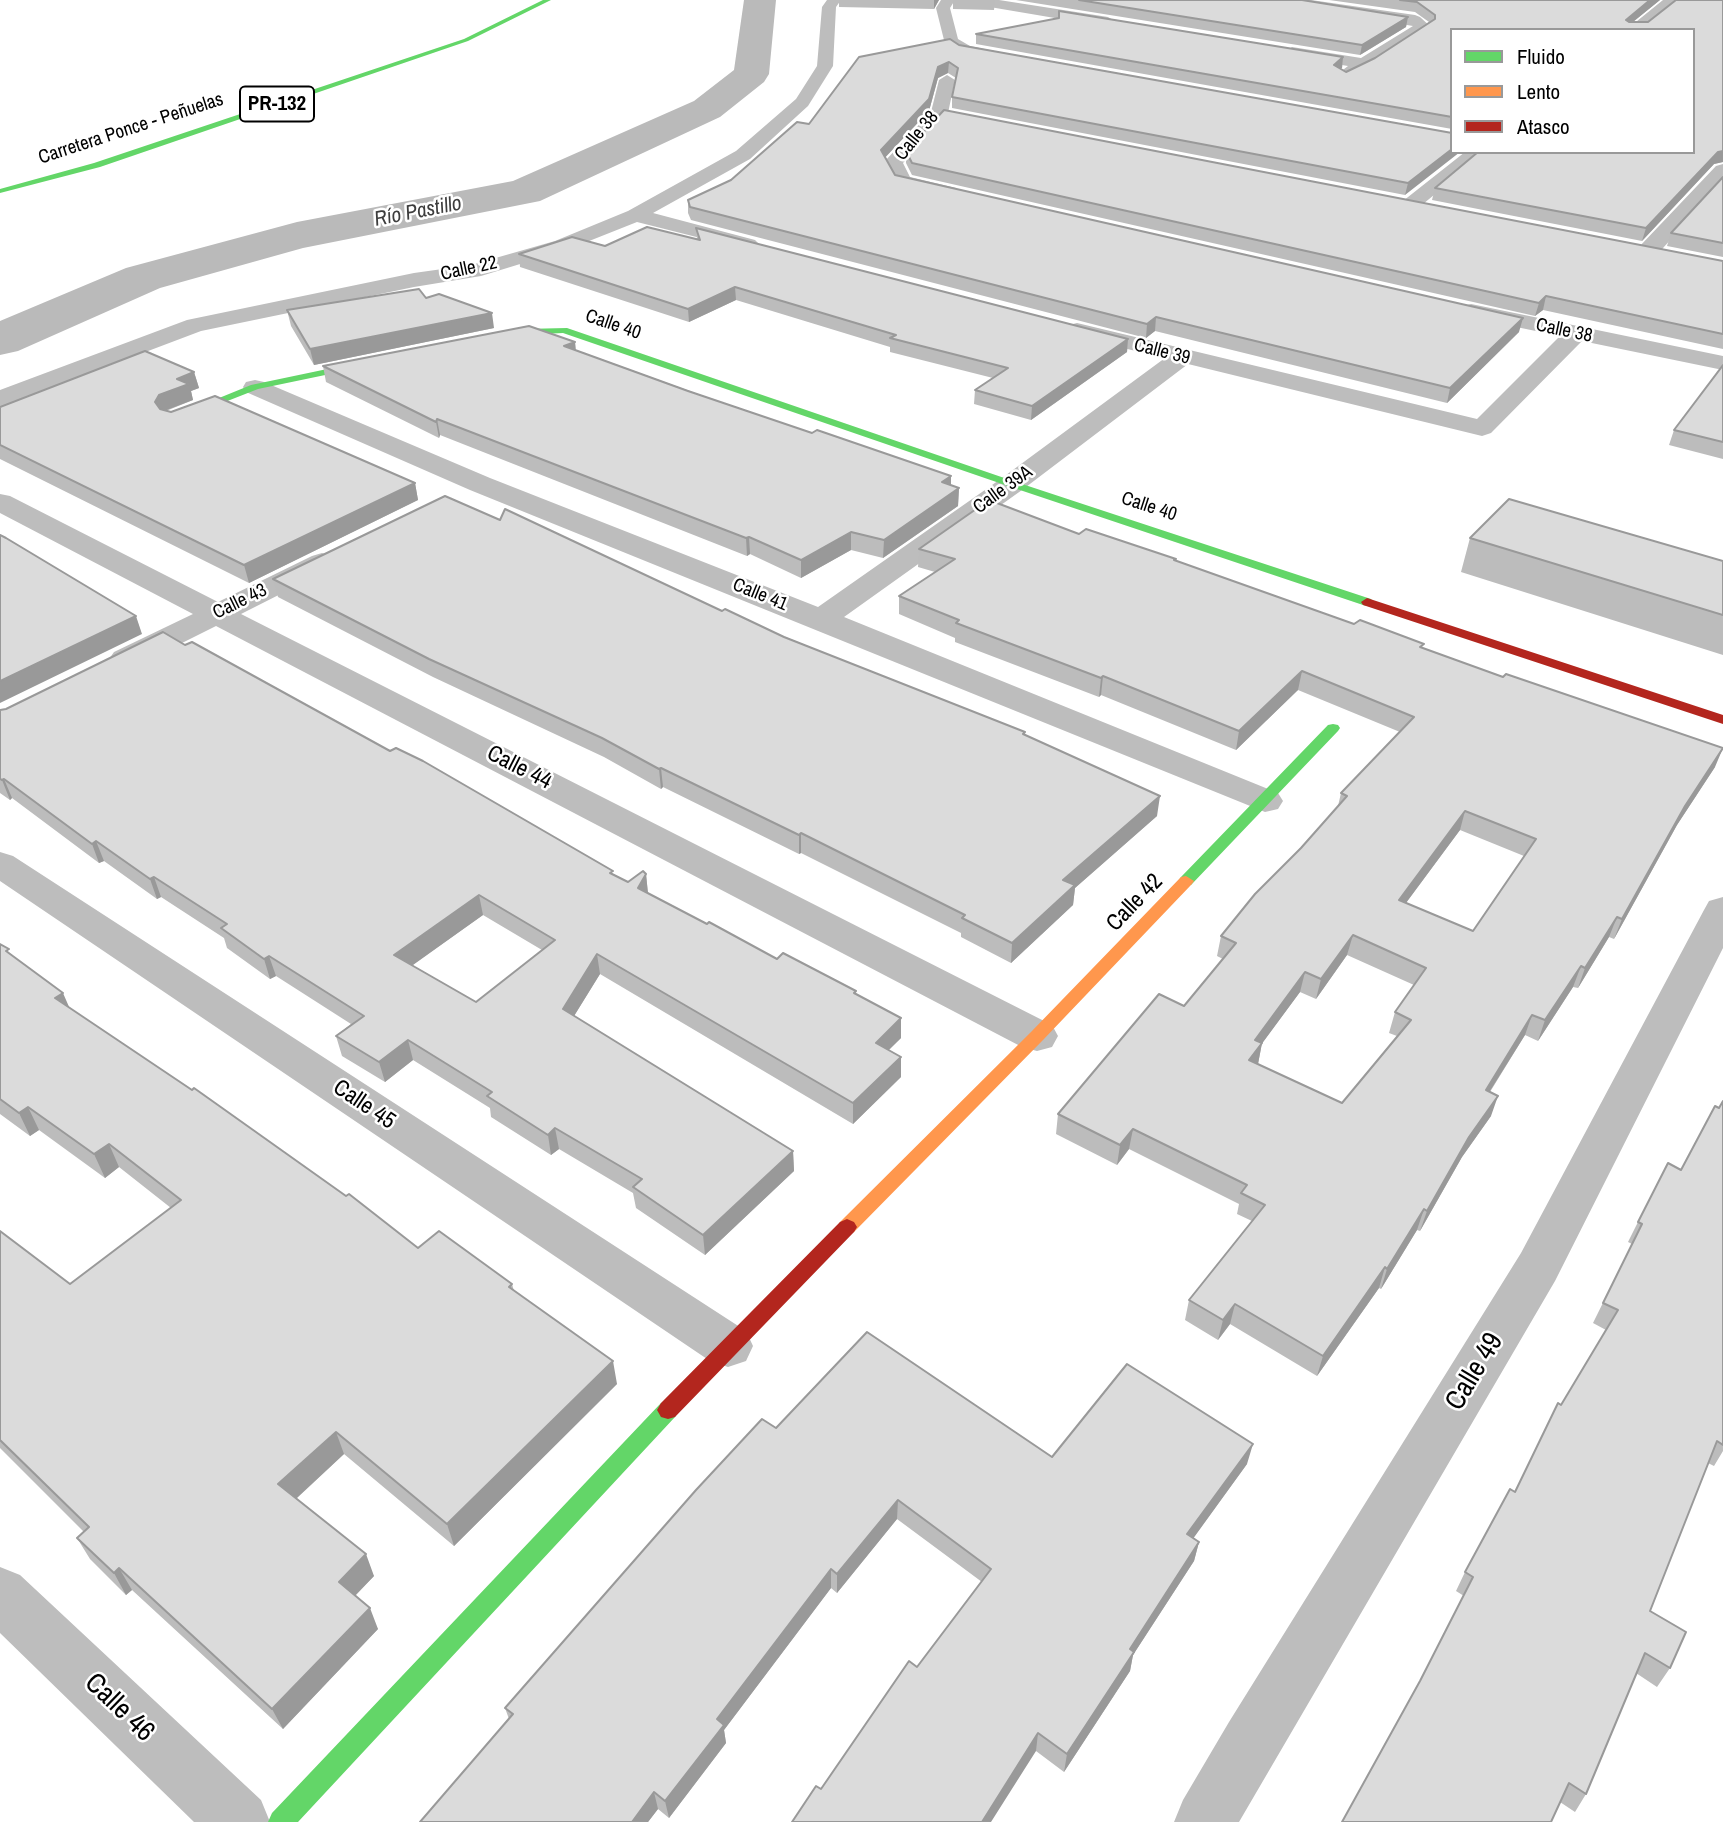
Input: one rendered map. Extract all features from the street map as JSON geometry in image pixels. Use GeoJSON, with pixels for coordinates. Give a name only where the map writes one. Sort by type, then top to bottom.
{"type":"FeatureCollection","features":[{"type":"Feature","properties":{"kind":"street","name":"Carretera Ponce - Peñuelas"},"geometry":{"type":"LineString","coordinates":[[0,191],[97,165],[466,40],[548,0]]}},
{"type":"Feature","properties":{"kind":"street","name":"Calle 22"},"geometry":{"type":"LineString","coordinates":[[0,399],[195,325],[414,280],[473,271],[562,245],[635,215],[743,155],[802,102],[825,66],[830,7],[834,0]]}},
{"type":"Feature","properties":{"kind":"street"},"geometry":{"type":"LineString","coordinates":[[948,0],[943,8],[951,41],[965,50],[1020,60]]}},
{"type":"Feature","properties":{"kind":"street"},"geometry":{"type":"LineString","coordinates":[[972,0],[1122,24]]}},
{"type":"Feature","properties":{"kind":"street"},"geometry":{"type":"LineString","coordinates":[[1281,0],[1415,20],[1423,27],[1341,77]]}},
{"type":"Feature","properties":{"kind":"street"},"geometry":{"type":"LineString","coordinates":[[1637,28],[1671,1],[1723,4]]}},
{"type":"Feature","properties":{"kind":"street"},"geometry":{"type":"LineString","coordinates":[[1271,49],[1366,64]]}},
{"type":"Feature","properties":{"kind":"street","name":"Calle 38"},"geometry":{"type":"LineString","coordinates":[[947,80],[950,114],[893,162],[902,181],[969,197]]}},
{"type":"Feature","properties":{"kind":"street"},"geometry":{"type":"LineString","coordinates":[[1436,211],[1403,204],[1474,154]]}},
{"type":"Feature","properties":{"kind":"street"},"geometry":{"type":"LineString","coordinates":[[1672,257],[1640,250],[1723,170]]}},
{"type":"Feature","properties":{"kind":"street"},"geometry":{"type":"LineString","coordinates":[[635,215],[768,250]]}},
{"type":"Feature","properties":{"kind":"street","name":"Calle 38"},"geometry":{"type":"LineString","coordinates":[[1454,307],[1576,335],[1723,363]]}},
{"type":"Feature","properties":{"kind":"street","name":"Calle 39"},"geometry":{"type":"LineString","coordinates":[[1062,326],[1482,428],[1576,335]]}},
{"type":"Feature","properties":{"kind":"street","name":"Calle 40"},"geometry":{"type":"LineString","coordinates":[[469,343],[523,332],[564,330],[1012,484],[1723,720]]}},
{"type":"Feature","properties":{"kind":"street","name":"Calle 39A"},"geometry":{"type":"LineString","coordinates":[[821,619],[1012,484],[1182,357]]}},
{"type":"Feature","properties":{"kind":"street"},"geometry":{"type":"LineString","coordinates":[[175,418],[255,387],[389,359]]}},
{"type":"Feature","properties":{"kind":"street","name":"Calle 41"},"geometry":{"type":"LineString","coordinates":[[255,387],[480,484],[821,619],[1265,801]]}},
{"type":"Feature","properties":{"kind":"street"},"geometry":{"type":"LineString","coordinates":[[443,503],[480,484]]}},
{"type":"Feature","properties":{"kind":"street","name":"Calle 44"},"geometry":{"type":"LineString","coordinates":[[0,502],[1038,1036]]}},
{"type":"Feature","properties":{"kind":"street","name":"Calle 43"},"geometry":{"type":"LineString","coordinates":[[97,672],[343,552]]}},
{"type":"Feature","properties":{"kind":"street","name":"Calle 42"},"geometry":{"type":"LineString","coordinates":[[281,1822],[728,1346],[1038,1036],[1333,728]]}},
{"type":"Feature","properties":{"kind":"street","name":"Calle 45"},"geometry":{"type":"LineString","coordinates":[[0,864],[728,1346]]}},
{"type":"Feature","properties":{"kind":"street","name":"Calle 49"},"geometry":{"type":"LineString","coordinates":[[1205,1822],[1250,1743],[1538,1268],[1723,910]]}},
{"type":"Feature","properties":{"kind":"street","name":"Calle 46"},"geometry":{"type":"LineString","coordinates":[[0,1594],[239,1822]]}},
{"type":"Feature","properties":{"kind":"building"},"geometry":{"type":"Polygon","coordinates":[[[1079,0],[1302,0],[1408,17],[1362,45],[1079,0]]]}},
{"type":"Feature","properties":{"kind":"building"},"geometry":{"type":"Polygon","coordinates":[[[1400,0],[1650,0],[1626,20],[1648,22],[1676,0],[1723,0],[1723,151],[1718,152],[1646,228],[1435,188],[1476,154],[1695,154],[1695,28],[1450,28],[1450,117],[976,34],[1059,18],[1059,11],[1343,57],[1334,65],[1346,72],[1375,58],[1435,19],[1435,15],[1417,2],[1400,0]]]}},
{"type":"Feature","properties":{"kind":"building"},"geometry":{"type":"Polygon","coordinates":[[[950,39],[959,45],[1450,133],[1450,151],[1408,183],[952,97],[958,68],[949,62],[938,67],[929,99],[881,150],[895,175],[1523,318],[1450,388],[1156,317],[1147,324],[690,207],[688,200],[731,180],[797,122],[809,124],[859,57],[950,39]]]}},
{"type":"Feature","properties":{"kind":"building"},"geometry":{"type":"Polygon","coordinates":[[[944,110],[1723,261],[1723,334],[1546,296],[1539,303],[912,163],[906,151],[944,110]]]}},
{"type":"Feature","properties":{"kind":"building"},"geometry":{"type":"Polygon","coordinates":[[[1723,177],[1723,243],[1671,233],[1723,177]]]}},
{"type":"Feature","properties":{"kind":"building"},"geometry":{"type":"Polygon","coordinates":[[[647,227],[700,240],[696,228],[1128,339],[1032,406],[975,390],[1008,368],[890,338],[896,335],[735,287],[688,309],[519,254],[572,237],[605,246],[647,227]]]}},
{"type":"Feature","properties":{"kind":"building"},"geometry":{"type":"Polygon","coordinates":[[[419,289],[426,298],[439,294],[492,313],[310,349],[287,310],[419,289]]]}},
{"type":"Feature","properties":{"kind":"building"},"geometry":{"type":"Polygon","coordinates":[[[529,326],[575,342],[564,346],[688,391],[812,433],[817,430],[951,476],[942,482],[959,488],[884,540],[851,532],[801,560],[749,537],[437,419],[436,422],[323,366],[529,326]]]}},
{"type":"Feature","properties":{"kind":"building"},"geometry":{"type":"Polygon","coordinates":[[[145,351],[194,372],[177,379],[189,384],[159,395],[155,402],[160,409],[171,412],[215,396],[415,483],[244,565],[0,445],[0,407],[145,351]]]}},
{"type":"Feature","properties":{"kind":"building"},"geometry":{"type":"Polygon","coordinates":[[[1723,365],[1723,442],[1674,430],[1723,365]]]}},
{"type":"Feature","properties":{"kind":"building"},"geometry":{"type":"Polygon","coordinates":[[[445,496],[500,520],[505,509],[722,611],[725,609],[784,637],[1025,732],[1023,734],[1160,796],[1063,880],[1075,885],[1012,943],[962,918],[965,915],[801,833],[799,835],[659,769],[602,738],[429,659],[273,579],[445,496]]]}},
{"type":"Feature","properties":{"kind":"building"},"geometry":{"type":"Polygon","coordinates":[[[1509,499],[1723,561],[1723,615],[1470,538],[1509,499]]]}},
{"type":"Feature","properties":{"kind":"building"},"geometry":{"type":"Polygon","coordinates":[[[989,500],[1079,534],[1086,529],[1176,559],[1174,560],[1354,624],[1360,620],[1424,644],[1420,647],[1503,677],[1506,674],[1723,748],[1685,806],[1622,919],[1617,917],[1585,968],[1581,966],[1545,1020],[1532,1015],[1486,1090],[1498,1096],[1469,1137],[1427,1211],[1424,1209],[1387,1269],[1385,1267],[1323,1356],[1235,1304],[1223,1320],[1189,1300],[1265,1205],[1241,1193],[1247,1185],[1133,1129],[1120,1145],[1058,1114],[1159,994],[1184,1006],[1236,943],[1221,936],[1255,894],[1347,796],[1341,793],[1414,717],[1302,671],[1239,731],[1103,676],[1101,678],[956,623],[959,620],[899,596],[955,559],[919,549],[989,500]],[[1465,811],[1399,900],[1473,931],[1536,839],[1465,811]],[[1353,935],[1321,979],[1305,972],[1255,1040],[1262,1043],[1249,1060],[1342,1103],[1411,1020],[1395,1012],[1426,968],[1353,935]]]}},
{"type":"Feature","properties":{"kind":"building"},"geometry":{"type":"Polygon","coordinates":[[[0,535],[6,538],[136,616],[0,681],[0,535]]]}},
{"type":"Feature","properties":{"kind":"building"},"geometry":{"type":"Polygon","coordinates":[[[163,632],[185,645],[192,642],[390,751],[396,748],[423,761],[613,871],[610,873],[628,882],[643,871],[646,874],[638,888],[777,959],[783,953],[856,991],[854,993],[901,1018],[876,1043],[901,1057],[853,1103],[597,954],[563,1009],[793,1151],[703,1235],[633,1187],[642,1179],[555,1128],[548,1135],[487,1096],[492,1092],[408,1040],[379,1062],[336,1036],[364,1016],[269,956],[264,959],[221,928],[227,924],[154,877],[150,879],[96,841],[92,844],[4,779],[0,779],[0,710],[163,632]],[[479,895],[394,955],[476,1002],[555,940],[479,895]]]}},
{"type":"Feature","properties":{"kind":"building"},"geometry":{"type":"Polygon","coordinates":[[[0,944],[63,993],[55,998],[192,1090],[194,1088],[346,1196],[349,1194],[418,1248],[439,1231],[512,1284],[509,1287],[613,1361],[447,1524],[336,1432],[278,1484],[366,1554],[339,1582],[370,1608],[272,1709],[119,1568],[114,1573],[77,1538],[89,1527],[0,1440],[0,1231],[70,1284],[181,1200],[109,1144],[94,1154],[28,1107],[19,1113],[0,1099],[0,944]]]}},
{"type":"Feature","properties":{"kind":"building"},"geometry":{"type":"Polygon","coordinates":[[[1723,1101],[1723,1445],[1717,1441],[1650,1611],[1686,1632],[1670,1668],[1645,1653],[1586,1794],[1569,1783],[1551,1822],[1342,1822],[1420,1681],[1473,1577],[1465,1572],[1510,1489],[1515,1492],[1558,1403],[1561,1405],[1618,1310],[1603,1303],[1642,1224],[1638,1222],[1668,1163],[1681,1170],[1715,1106],[1719,1108],[1723,1101]]]}},
{"type":"Feature","properties":{"kind":"building"},"geometry":{"type":"Polygon","coordinates":[[[867,1332],[1052,1457],[1127,1364],[1253,1444],[1187,1534],[1199,1542],[1130,1649],[1134,1652],[1067,1754],[1038,1733],[982,1822],[792,1822],[816,1786],[821,1789],[909,1661],[917,1667],[991,1569],[898,1500],[837,1574],[831,1569],[717,1719],[724,1725],[665,1801],[654,1792],[632,1822],[420,1822],[513,1714],[505,1708],[696,1490],[762,1419],[776,1428],[867,1332]]]}},
{"type":"Feature","properties":{"kind":"waterway","name":"Río Pastillo"},"geometry":{"type":"LineString","coordinates":[[0,340],[143,278],[297,236],[525,192],[707,109],[751,74],[760,0]]}},
{"type":"Feature","properties":{"kind":"traffic: fast"},"geometry":{"type":"LineString","coordinates":[[0,191],[97,165],[466,40],[548,0]]}},
{"type":"Feature","properties":{"kind":"traffic: fast"},"geometry":{"type":"LineString","coordinates":[[492,338],[523,332],[564,330],[1012,484],[1367,602]]}},
{"type":"Feature","properties":{"kind":"traffic: fast"},"geometry":{"type":"LineString","coordinates":[[175,418],[255,387],[375,362]]}},
{"type":"Feature","properties":{"kind":"traffic: fast"},"geometry":{"type":"LineString","coordinates":[[1186,881],[1333,728]]}},
{"type":"Feature","properties":{"kind":"traffic: fast"},"geometry":{"type":"LineString","coordinates":[[281,1822],[668,1410]]}},
{"type":"Feature","properties":{"kind":"traffic: slow"},"geometry":{"type":"LineString","coordinates":[[847,1227],[1186,881]]}},
{"type":"Feature","properties":{"kind":"traffic: jam"},"geometry":{"type":"LineString","coordinates":[[1367,602],[1723,720]]}},
{"type":"Feature","properties":{"kind":"traffic: jam"},"geometry":{"type":"LineString","coordinates":[[668,1410],[847,1227]]}}]}
